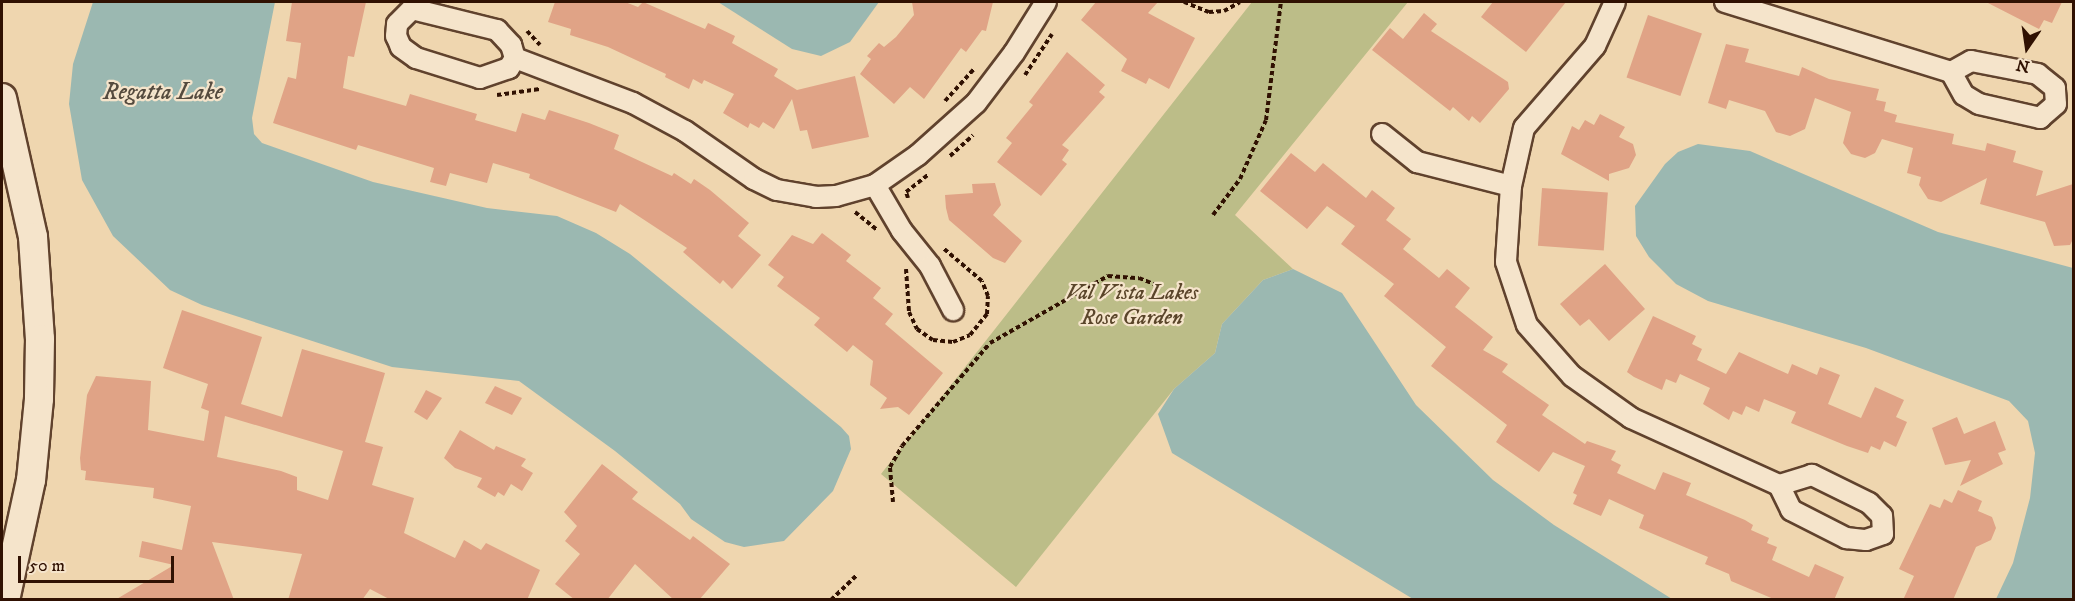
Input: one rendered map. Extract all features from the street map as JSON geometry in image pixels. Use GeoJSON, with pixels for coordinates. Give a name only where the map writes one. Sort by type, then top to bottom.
{"type":"FeatureCollection","features":[{"type":"Feature","properties":{"kind":"street"},"geometry":{"type":"LineString","coordinates":[[515,58],[633,103],[685,130],[754,179],[777,190],[816,197],[875,185],[918,155],[976,103],[1014,53],[1046,2]]}},
{"type":"Feature","properties":{"kind":"street"},"geometry":{"type":"LineString","coordinates":[[1616,2],[1595,46],[1524,128],[1511,186],[1506,261],[1527,325],[1572,376],[1631,418],[1779,485],[1791,510],[1846,538],[1866,540],[1883,534],[1882,516],[1869,503],[1812,475],[1779,485]]}},
{"type":"Feature","properties":{"kind":"street"},"geometry":{"type":"LineString","coordinates":[[1725,2],[1951,72],[1964,95],[1979,104],[2040,118],[2056,104],[2055,88],[2038,74],[1971,61],[1951,72]]}},
{"type":"Feature","properties":{"kind":"street"},"geometry":{"type":"LineString","coordinates":[[412,9],[479,23],[497,30],[511,45],[515,58],[509,68],[480,78],[444,70],[401,47],[397,24],[412,9]]}},
{"type":"Feature","properties":{"kind":"street"},"geometry":{"type":"LineString","coordinates":[[2,98],[33,237],[40,339],[39,399],[31,480],[5,600]]}},
{"type":"Feature","properties":{"kind":"street"},"geometry":{"type":"LineString","coordinates":[[1382,134],[1417,162],[1511,186]]}},
{"type":"Feature","properties":{"kind":"street"},"geometry":{"type":"LineString","coordinates":[[875,185],[902,231],[930,266],[953,309]]}},
{"type":"Feature","properties":{"kind":"path"},"geometry":{"type":"LineString","coordinates":[[1184,2],[1209,12],[1224,11],[1240,2]]}},
{"type":"Feature","properties":{"kind":"path"},"geometry":{"type":"LineString","coordinates":[[1213,215],[1240,179],[1266,120],[1281,2]]}},
{"type":"Feature","properties":{"kind":"path"},"geometry":{"type":"LineString","coordinates":[[524,27],[545,51]]}},
{"type":"Feature","properties":{"kind":"path"},"geometry":{"type":"LineString","coordinates":[[1019,82],[1055,29]]}},
{"type":"Feature","properties":{"kind":"path"},"geometry":{"type":"LineString","coordinates":[[942,105],[982,61]]}},
{"type":"Feature","properties":{"kind":"path"},"geometry":{"type":"LineString","coordinates":[[488,95],[540,89],[549,92]]}},
{"type":"Feature","properties":{"kind":"path"},"geometry":{"type":"LineString","coordinates":[[943,162],[975,134]]}},
{"type":"Feature","properties":{"kind":"path"},"geometry":{"type":"LineString","coordinates":[[909,201],[906,192],[935,169]]}},
{"type":"Feature","properties":{"kind":"path"},"geometry":{"type":"LineString","coordinates":[[851,210],[865,218],[880,233]]}},
{"type":"Feature","properties":{"kind":"path"},"geometry":{"type":"LineString","coordinates":[[905,265],[910,281],[909,312],[917,328],[933,340],[952,342],[970,335],[987,314],[988,296],[982,281],[935,241]]}},
{"type":"Feature","properties":{"kind":"path"},"geometry":{"type":"LineString","coordinates":[[893,502],[890,467],[902,446],[990,343],[1108,276],[1139,278],[1156,285]]}},
{"type":"Feature","properties":{"kind":"path"},"geometry":{"type":"LineString","coordinates":[[831,600],[855,576]]}},
{"type":"Feature","properties":{"kind":"green space","name":"Val Vista Lakes Rose Garden"},"geometry":{"type":"Polygon","coordinates":[[[1252,2],[1408,2],[1235,215],[1293,269],[1263,280],[1222,324],[1215,353],[1174,389],[1016,587],[881,474],[1252,2]]]}},
{"type":"Feature","properties":{"kind":"water","name":"Regatta Lake"},"geometry":{"type":"Polygon","coordinates":[[[93,2],[275,2],[252,118],[254,134],[262,143],[373,182],[487,208],[557,216],[596,233],[630,254],[841,427],[849,436],[851,449],[833,491],[784,541],[744,547],[725,542],[691,519],[680,504],[615,451],[519,381],[392,367],[202,305],[170,290],[113,236],[82,180],[69,104],[73,64],[93,2]]]}},
{"type":"Feature","properties":{"kind":"water"},"geometry":{"type":"Polygon","coordinates":[[[718,2],[879,2],[850,42],[821,56],[792,49],[718,2]]]}},
{"type":"Feature","properties":{"kind":"water"},"geometry":{"type":"Polygon","coordinates":[[[1698,144],[1750,151],[1938,232],[2073,268],[2073,599],[1996,599],[2013,563],[2030,498],[2035,453],[2028,421],[2009,401],[1866,348],[1708,301],[1676,284],[1649,257],[1636,236],[1635,206],[1665,164],[1678,152],[1698,144]]]}},
{"type":"Feature","properties":{"kind":"water"},"geometry":{"type":"Polygon","coordinates":[[[1293,269],[1342,293],[1416,405],[1493,480],[1554,525],[1672,599],[1413,599],[1172,453],[1158,414],[1174,389],[1215,353],[1222,324],[1263,280],[1293,269]]]}},
{"type":"Feature","properties":{"kind":"building"},"geometry":{"type":"Polygon","coordinates":[[[292,2],[366,2],[354,57],[348,56],[343,88],[406,106],[410,94],[477,114],[475,120],[516,132],[522,113],[545,120],[549,110],[589,123],[619,135],[614,149],[672,176],[674,173],[691,184],[694,179],[710,190],[749,223],[738,236],[761,255],[732,289],[723,280],[720,284],[683,252],[687,248],[620,204],[616,212],[529,178],[530,174],[493,163],[487,183],[450,173],[446,186],[430,182],[434,168],[358,145],[356,150],[273,123],[288,77],[296,79],[301,43],[286,41],[292,2]]]}},
{"type":"Feature","properties":{"kind":"building"},"geometry":{"type":"Polygon","coordinates":[[[555,2],[625,2],[638,7],[643,2],[705,29],[708,23],[735,36],[732,43],[778,69],[774,76],[797,90],[855,76],[869,137],[812,149],[807,130],[800,131],[792,99],[774,129],[763,122],[759,128],[750,123],[748,128],[723,113],[734,94],[704,80],[702,84],[693,79],[689,89],[665,77],[666,74],[608,47],[570,35],[571,29],[548,22],[555,2]]]}},
{"type":"Feature","properties":{"kind":"building"},"geometry":{"type":"Polygon","coordinates":[[[912,2],[993,2],[986,31],[982,30],[966,52],[961,48],[924,99],[910,87],[894,104],[860,74],[871,59],[867,56],[879,43],[884,47],[896,37],[914,15],[912,2]]]}},
{"type":"Feature","properties":{"kind":"building"},"geometry":{"type":"Polygon","coordinates":[[[1096,2],[1158,2],[1148,13],[1195,38],[1169,89],[1149,78],[1146,84],[1121,71],[1127,59],[1081,20],[1096,2]]]}},
{"type":"Feature","properties":{"kind":"building"},"geometry":{"type":"Polygon","coordinates":[[[1493,2],[1566,2],[1526,52],[1481,17],[1493,2]]]}},
{"type":"Feature","properties":{"kind":"building"},"geometry":{"type":"Polygon","coordinates":[[[1986,2],[2062,2],[2052,23],[2044,20],[2039,29],[1986,2]]]}},
{"type":"Feature","properties":{"kind":"building"},"geometry":{"type":"Polygon","coordinates":[[[1424,13],[1437,24],[1431,31],[1508,82],[1509,89],[1480,123],[1472,116],[1469,121],[1453,107],[1450,111],[1372,50],[1390,28],[1403,39],[1424,13]]]}},
{"type":"Feature","properties":{"kind":"building"},"geometry":{"type":"Polygon","coordinates":[[[1648,15],[1702,34],[1680,96],[1627,77],[1648,15]]]}},
{"type":"Feature","properties":{"kind":"building"},"geometry":{"type":"Polygon","coordinates":[[[1726,44],[1749,49],[1745,62],[1799,76],[1802,67],[1829,79],[1879,89],[1876,100],[1886,102],[1884,111],[1897,115],[1895,122],[1954,134],[1952,144],[1985,151],[1987,143],[2016,151],[2013,162],[2043,171],[2036,196],[2073,184],[2073,239],[2070,245],[2054,246],[2045,222],[1980,204],[1987,178],[1941,202],[1928,199],[1919,185],[1921,177],[1907,173],[1913,148],[1882,139],[1875,153],[1865,158],[1851,154],[1843,143],[1851,112],[1815,98],[1805,129],[1790,136],[1776,132],[1765,111],[1729,100],[1726,109],[1708,103],[1726,44]]]}},
{"type":"Feature","properties":{"kind":"building"},"geometry":{"type":"Polygon","coordinates":[[[1067,52],[1105,85],[1099,92],[1105,97],[1062,145],[1069,150],[1062,160],[1067,164],[1041,196],[997,162],[1012,143],[1006,138],[1033,105],[1029,102],[1067,52]]]}},
{"type":"Feature","properties":{"kind":"building"},"geometry":{"type":"Polygon","coordinates":[[[1600,114],[1625,127],[1619,137],[1633,144],[1636,155],[1629,168],[1609,174],[1609,181],[1561,154],[1572,126],[1579,130],[1585,120],[1594,125],[1600,114]]]}},
{"type":"Feature","properties":{"kind":"building"},"geometry":{"type":"Polygon","coordinates":[[[1291,153],[1315,172],[1323,163],[1366,198],[1372,190],[1395,208],[1386,220],[1411,239],[1403,249],[1439,278],[1447,269],[1470,288],[1455,307],[1493,337],[1483,350],[1508,364],[1502,372],[1549,405],[1542,415],[1585,444],[1587,441],[1616,451],[1611,460],[1621,465],[1617,473],[1655,490],[1663,472],[1691,483],[1686,495],[1745,520],[1753,525],[1751,530],[1769,538],[1767,543],[1777,547],[1772,560],[1809,577],[1815,564],[1844,577],[1834,600],[1776,600],[1731,581],[1729,574],[1705,564],[1708,557],[1639,528],[1644,515],[1609,499],[1601,516],[1573,504],[1577,495],[1573,493],[1585,466],[1553,452],[1539,472],[1496,442],[1507,425],[1431,366],[1446,347],[1384,296],[1394,284],[1341,244],[1355,226],[1327,206],[1307,229],[1260,191],[1291,153]]]}},
{"type":"Feature","properties":{"kind":"building"},"geometry":{"type":"Polygon","coordinates":[[[995,183],[1001,205],[993,215],[1022,241],[1005,263],[993,258],[949,220],[946,208],[945,195],[973,193],[972,184],[995,183]]]}},
{"type":"Feature","properties":{"kind":"building"},"geometry":{"type":"Polygon","coordinates":[[[1542,188],[1608,193],[1604,250],[1538,246],[1542,188]]]}},
{"type":"Feature","properties":{"kind":"building"},"geometry":{"type":"Polygon","coordinates":[[[822,233],[851,255],[846,261],[881,288],[873,298],[893,314],[885,324],[943,373],[909,415],[898,407],[880,409],[887,398],[870,385],[873,361],[853,345],[847,352],[814,325],[820,318],[777,286],[784,277],[768,265],[792,235],[813,244],[822,233]]]}},
{"type":"Feature","properties":{"kind":"building"},"geometry":{"type":"Polygon","coordinates":[[[1605,264],[1645,309],[1609,341],[1589,319],[1580,326],[1560,304],[1605,264]]]}},
{"type":"Feature","properties":{"kind":"building"},"geometry":{"type":"Polygon","coordinates":[[[182,310],[262,337],[241,404],[282,417],[302,349],[385,373],[365,442],[383,447],[372,485],[414,498],[404,533],[455,558],[464,540],[481,550],[486,543],[540,570],[527,600],[391,600],[370,589],[362,600],[288,600],[302,554],[212,542],[234,600],[115,600],[174,565],[139,557],[142,541],[182,550],[191,506],[153,498],[154,488],[85,480],[86,471],[81,470],[80,458],[87,395],[96,376],[151,381],[148,430],[204,441],[209,411],[201,408],[208,384],[163,368],[182,310]],[[225,416],[217,457],[281,471],[297,477],[297,490],[328,500],[343,451],[225,416]]]}},
{"type":"Feature","properties":{"kind":"building"},"geometry":{"type":"Polygon","coordinates":[[[1653,316],[1696,336],[1692,344],[1702,349],[1697,360],[1726,374],[1739,352],[1788,374],[1792,364],[1817,375],[1820,367],[1840,375],[1828,404],[1861,418],[1875,387],[1904,400],[1896,417],[1907,422],[1896,447],[1884,441],[1880,450],[1871,446],[1868,453],[1847,446],[1791,423],[1796,412],[1764,399],[1759,412],[1746,406],[1742,415],[1733,411],[1729,420],[1703,404],[1710,388],[1680,374],[1676,383],[1666,379],[1662,390],[1634,377],[1627,372],[1653,316]]]}},
{"type":"Feature","properties":{"kind":"building"},"geometry":{"type":"Polygon","coordinates":[[[495,386],[522,398],[512,415],[485,403],[495,386]]]}},
{"type":"Feature","properties":{"kind":"building"},"geometry":{"type":"Polygon","coordinates":[[[426,390],[442,398],[427,420],[414,412],[426,390]]]}},
{"type":"Feature","properties":{"kind":"building"},"geometry":{"type":"Polygon","coordinates":[[[1957,417],[1964,434],[1995,421],[2006,450],[1998,453],[2003,464],[1960,486],[1971,460],[1945,465],[1932,428],[1957,417]]]}},
{"type":"Feature","properties":{"kind":"building"},"geometry":{"type":"Polygon","coordinates":[[[460,430],[494,450],[496,446],[526,459],[521,466],[533,473],[522,491],[511,484],[504,496],[498,492],[495,497],[477,487],[482,478],[455,468],[444,458],[460,430]]]}},
{"type":"Feature","properties":{"kind":"building"},"geometry":{"type":"Polygon","coordinates":[[[602,464],[638,492],[632,499],[690,540],[693,536],[730,564],[699,600],[674,600],[635,564],[607,600],[575,600],[555,584],[580,554],[565,541],[577,526],[564,512],[602,464]]]}},
{"type":"Feature","properties":{"kind":"building"},"geometry":{"type":"Polygon","coordinates":[[[1958,490],[1982,501],[1978,511],[1992,517],[1996,528],[1991,540],[1976,547],[1953,600],[1903,600],[1914,576],[1899,569],[1930,504],[1940,508],[1944,499],[1952,503],[1958,490]]]}}]}
